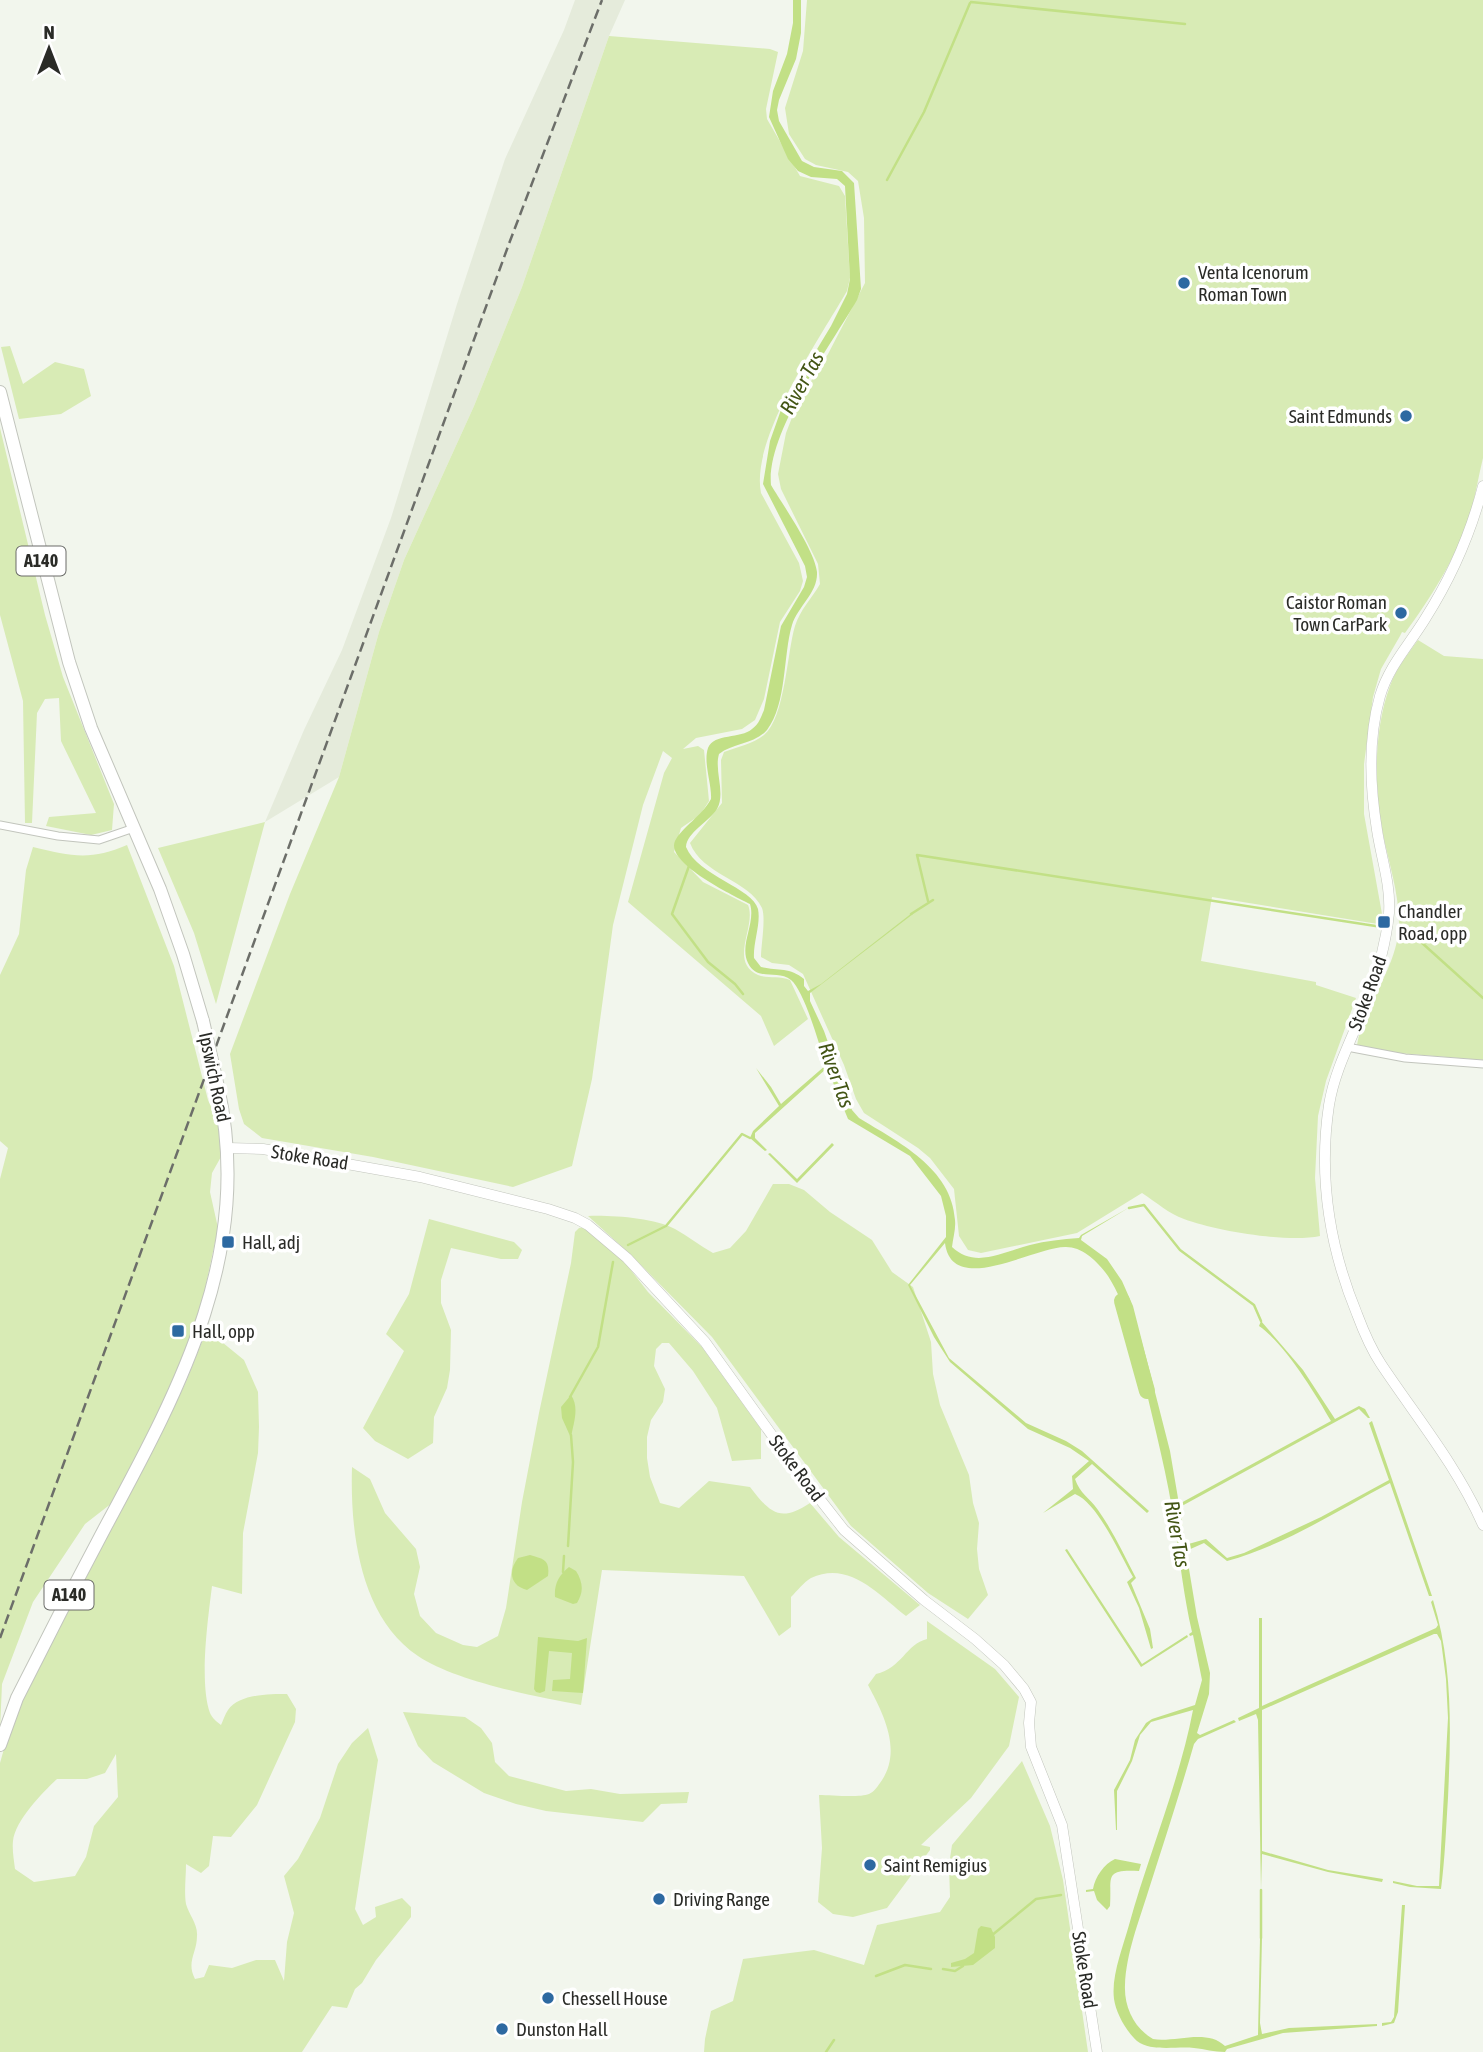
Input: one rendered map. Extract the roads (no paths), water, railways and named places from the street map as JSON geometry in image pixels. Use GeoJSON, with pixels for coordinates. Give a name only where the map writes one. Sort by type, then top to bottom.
{"type":"FeatureCollection","features":[{"type":"Feature","properties":{"kind":"highway","name":"Ipswich Road"},"geometry":{"type":"LineString","coordinates":[[0,392],[69,663],[91,729],[174,928],[203,1021],[227,1125],[228,1148],[220,1259],[198,1336],[159,1425],[17,1698],[0,1745]]}},
{"type":"Feature","properties":{"kind":"street","name":"Stoke Road"},"geometry":{"type":"LineString","coordinates":[[1483,486],[1475,520],[1451,571],[1425,619],[1386,678],[1379,699],[1373,733],[1371,771],[1377,828],[1388,884],[1389,910],[1383,951],[1367,1000],[1347,1047],[1330,1102],[1324,1144],[1324,1189],[1330,1232],[1342,1279],[1374,1352],[1454,1468],[1483,1525]]}},
{"type":"Feature","properties":{"kind":"street"},"geometry":{"type":"LineString","coordinates":[[0,825],[99,840],[134,828]]}},
{"type":"Feature","properties":{"kind":"street"},"geometry":{"type":"LineString","coordinates":[[1347,1047],[1405,1058],[1483,1064]]}},
{"type":"Feature","properties":{"kind":"street","name":"Stoke Road"},"geometry":{"type":"LineString","coordinates":[[228,1148],[263,1149],[420,1177],[548,1209],[588,1225],[627,1258],[705,1342],[797,1470],[844,1530],[924,1600],[1004,1664],[1024,1689],[1031,1702],[1031,1747],[1062,1825],[1097,2052]]}},
{"type":"Feature","properties":{"kind":"water"},"geometry":{"type":"Polygon","coordinates":[[[793,0],[801,0],[801,33],[796,59],[779,100],[779,121],[802,161],[814,167],[842,171],[854,183],[861,289],[789,415],[772,464],[771,485],[805,541],[817,572],[811,593],[792,625],[778,707],[762,735],[719,754],[720,796],[717,809],[694,832],[686,847],[702,866],[754,901],[759,915],[754,958],[761,967],[799,975],[804,979],[804,986],[808,991],[913,914],[810,993],[810,1001],[824,1031],[852,1110],[859,1118],[906,1147],[934,1171],[952,1202],[955,1223],[952,1247],[961,1254],[990,1257],[1054,1240],[1079,1238],[1081,1235],[1130,1207],[1082,1236],[1081,1240],[1107,1259],[1122,1281],[1133,1306],[1170,1451],[1179,1504],[1331,1421],[1289,1357],[1259,1326],[1261,1321],[1303,1370],[1335,1419],[1359,1406],[1365,1409],[1370,1418],[1359,1409],[1180,1507],[1185,1545],[1206,1539],[1227,1558],[1244,1553],[1321,1517],[1389,1480],[1369,1423],[1372,1421],[1432,1596],[1429,1596],[1390,1483],[1269,1546],[1227,1561],[1204,1543],[1186,1551],[1210,1673],[1209,1694],[1197,1733],[1200,1735],[1234,1720],[1236,1722],[1198,1739],[1194,1744],[1134,1938],[1126,1973],[1125,1993],[1128,2009],[1136,2023],[1153,2039],[1200,2037],[1218,2041],[1225,2046],[1258,2035],[1262,1938],[1262,2034],[1289,2028],[1377,2026],[1283,2033],[1221,2052],[1194,2048],[1157,2048],[1143,2044],[1129,2032],[1117,2010],[1114,1981],[1118,1962],[1172,1791],[1193,1710],[1151,1722],[1140,1735],[1132,1761],[1117,1791],[1117,1830],[1114,1790],[1130,1760],[1135,1740],[1146,1723],[1195,1705],[1202,1680],[1193,1635],[1189,1634],[1192,1632],[1157,1435],[1130,1327],[1108,1276],[1090,1256],[1072,1248],[1052,1249],[978,1268],[962,1267],[951,1259],[945,1243],[910,1285],[949,1358],[1026,1423],[1082,1451],[1149,1511],[1147,1513],[1092,1464],[1075,1479],[1109,1526],[1136,1578],[1131,1583],[1150,1629],[1151,1649],[1139,1608],[1127,1582],[1133,1577],[1100,1518],[1084,1499],[1075,1494],[1043,1513],[1073,1489],[1072,1476],[1089,1461],[1070,1448],[1028,1429],[950,1362],[908,1285],[946,1237],[946,1216],[941,1196],[910,1156],[848,1119],[827,1068],[755,1133],[755,1138],[767,1150],[750,1138],[753,1131],[779,1106],[756,1068],[781,1104],[826,1065],[796,986],[786,977],[757,972],[748,963],[745,949],[751,919],[750,904],[690,868],[675,850],[675,841],[711,799],[706,760],[711,743],[747,732],[760,720],[781,626],[804,587],[807,577],[805,566],[763,484],[770,441],[782,407],[831,326],[847,294],[850,279],[845,186],[837,179],[811,177],[798,171],[788,159],[769,117],[773,91],[787,54],[793,23],[793,0]]]}},
{"type":"Feature","properties":{"kind":"water"},"geometry":{"type":"Polygon","coordinates":[[[832,1143],[834,1145],[797,1183],[768,1154],[797,1179],[832,1143]]]}},
{"type":"Feature","properties":{"kind":"water"},"geometry":{"type":"Polygon","coordinates":[[[571,1395],[575,1411],[571,1438],[562,1418],[561,1407],[571,1395]]]}},
{"type":"Feature","properties":{"kind":"water"},"geometry":{"type":"Polygon","coordinates":[[[1067,1549],[1142,1664],[1187,1635],[1188,1637],[1141,1667],[1065,1550],[1067,1549]]]}},
{"type":"Feature","properties":{"kind":"water"},"geometry":{"type":"Polygon","coordinates":[[[530,1555],[545,1561],[548,1576],[527,1590],[514,1582],[512,1573],[518,1558],[530,1555]]]}},
{"type":"Feature","properties":{"kind":"water"},"geometry":{"type":"Polygon","coordinates":[[[569,1567],[576,1571],[582,1587],[577,1603],[573,1604],[555,1597],[558,1580],[569,1567]]]}},
{"type":"Feature","properties":{"kind":"water"},"geometry":{"type":"Polygon","coordinates":[[[1433,1600],[1444,1649],[1450,1723],[1441,1889],[1393,1883],[1439,1886],[1448,1718],[1441,1641],[1437,1634],[1434,1634],[1262,1710],[1262,1851],[1328,1870],[1383,1879],[1382,1882],[1328,1872],[1262,1854],[1261,1890],[1258,1720],[1256,1714],[1239,1721],[1238,1718],[1259,1708],[1259,1618],[1262,1618],[1262,1706],[1436,1628],[1438,1625],[1431,1602],[1433,1600]]]}},
{"type":"Feature","properties":{"kind":"water"},"geometry":{"type":"Polygon","coordinates":[[[538,1637],[578,1641],[587,1638],[583,1693],[552,1691],[553,1680],[570,1679],[572,1653],[549,1651],[545,1691],[536,1692],[534,1689],[538,1637]]]}},
{"type":"Feature","properties":{"kind":"water"},"geometry":{"type":"Polygon","coordinates":[[[1115,1859],[1141,1864],[1139,1871],[1120,1872],[1112,1877],[1110,1906],[1107,1910],[1097,1900],[1094,1891],[1086,1890],[1093,1889],[1101,1871],[1115,1859]]]}},
{"type":"Feature","properties":{"kind":"water"},"geometry":{"type":"Polygon","coordinates":[[[1402,1905],[1405,1905],[1398,2012],[1394,2023],[1382,2026],[1382,2023],[1391,2022],[1394,2017],[1402,1905]]]}},
{"type":"Feature","properties":{"kind":"water"},"geometry":{"type":"Polygon","coordinates":[[[981,1926],[991,1928],[995,1937],[995,1948],[973,1965],[951,1967],[951,1963],[974,1953],[978,1929],[981,1926]]]}},
{"type":"Feature","properties":{"kind":"waterway"},"geometry":{"type":"LineString","coordinates":[[971,2],[1185,24]]}},
{"type":"Feature","properties":{"kind":"waterway"},"geometry":{"type":"LineString","coordinates":[[887,180],[924,112],[970,3]]}},
{"type":"Feature","properties":{"kind":"waterway"},"geometry":{"type":"LineString","coordinates":[[928,901],[917,855],[1382,927]]}},
{"type":"Feature","properties":{"kind":"waterway"},"geometry":{"type":"LineString","coordinates":[[690,863],[672,914],[708,962],[743,994]]}},
{"type":"Feature","properties":{"kind":"waterway"},"geometry":{"type":"LineString","coordinates":[[911,914],[933,900]]}},
{"type":"Feature","properties":{"kind":"waterway"},"geometry":{"type":"LineString","coordinates":[[1401,924],[1483,998]]}},
{"type":"Feature","properties":{"kind":"waterway"},"geometry":{"type":"LineString","coordinates":[[628,1245],[666,1226],[742,1134],[750,1138]]}},
{"type":"Feature","properties":{"kind":"waterway"},"geometry":{"type":"LineString","coordinates":[[1129,1208],[1144,1205],[1180,1250],[1254,1305],[1261,1321]]}},
{"type":"Feature","properties":{"kind":"waterway"},"geometry":{"type":"LineString","coordinates":[[570,1397],[598,1347],[613,1262]]}},
{"type":"Feature","properties":{"kind":"waterway","name":"River Tas"},"geometry":{"type":"LineString","coordinates":[[1122,1301],[1147,1391]]}},
{"type":"Feature","properties":{"kind":"waterway"},"geometry":{"type":"LineString","coordinates":[[568,1546],[573,1462],[571,1435]]}},
{"type":"Feature","properties":{"kind":"waterway"},"geometry":{"type":"LineString","coordinates":[[563,1572],[564,1556]]}},
{"type":"Feature","properties":{"kind":"waterway"},"geometry":{"type":"LineString","coordinates":[[1261,1890],[1261,1938]]}},
{"type":"Feature","properties":{"kind":"waterway"},"geometry":{"type":"LineString","coordinates":[[991,1936],[1036,1899],[1061,1895]]}},
{"type":"Feature","properties":{"kind":"waterway"},"geometry":{"type":"LineString","coordinates":[[876,1976],[905,1965],[931,1969]]}},
{"type":"Feature","properties":{"kind":"waterway"},"geometry":{"type":"LineString","coordinates":[[943,1969],[955,1971],[963,1966]]}},
{"type":"Feature","properties":{"kind":"waterway"},"geometry":{"type":"LineString","coordinates":[[826,2052],[834,2040]]}},
{"type":"Feature","properties":{"kind":"railway"},"geometry":{"type":"LineString","coordinates":[[0,1638],[510,241],[602,0]]}},
{"type":"Feature","properties":{"kind":"place","name":"Venta Icenorum Roman Town"},"geometry":{"type":"Point","coordinates":[1184,283]}},
{"type":"Feature","properties":{"kind":"place","name":"Saint Edmunds"},"geometry":{"type":"Point","coordinates":[1406,416]}},
{"type":"Feature","properties":{"kind":"place","name":"Caistor Roman Town CarPark"},"geometry":{"type":"Point","coordinates":[1401,613]}},
{"type":"Feature","properties":{"kind":"place","name":"Chandler Road, opp"},"geometry":{"type":"Point","coordinates":[1384,922]}},
{"type":"Feature","properties":{"kind":"place","name":"Hall, adj"},"geometry":{"type":"Point","coordinates":[228,1242]}},
{"type":"Feature","properties":{"kind":"place","name":"Hall, opp"},"geometry":{"type":"Point","coordinates":[178,1331]}},
{"type":"Feature","properties":{"kind":"place","name":"Saint Remigius"},"geometry":{"type":"Point","coordinates":[870,1865]}},
{"type":"Feature","properties":{"kind":"place","name":"Driving Range"},"geometry":{"type":"Point","coordinates":[659,1899]}},
{"type":"Feature","properties":{"kind":"place","name":"Chessell House"},"geometry":{"type":"Point","coordinates":[548,1998]}},
{"type":"Feature","properties":{"kind":"place","name":"Dunston Hall"},"geometry":{"type":"Point","coordinates":[502,2029]}}]}
